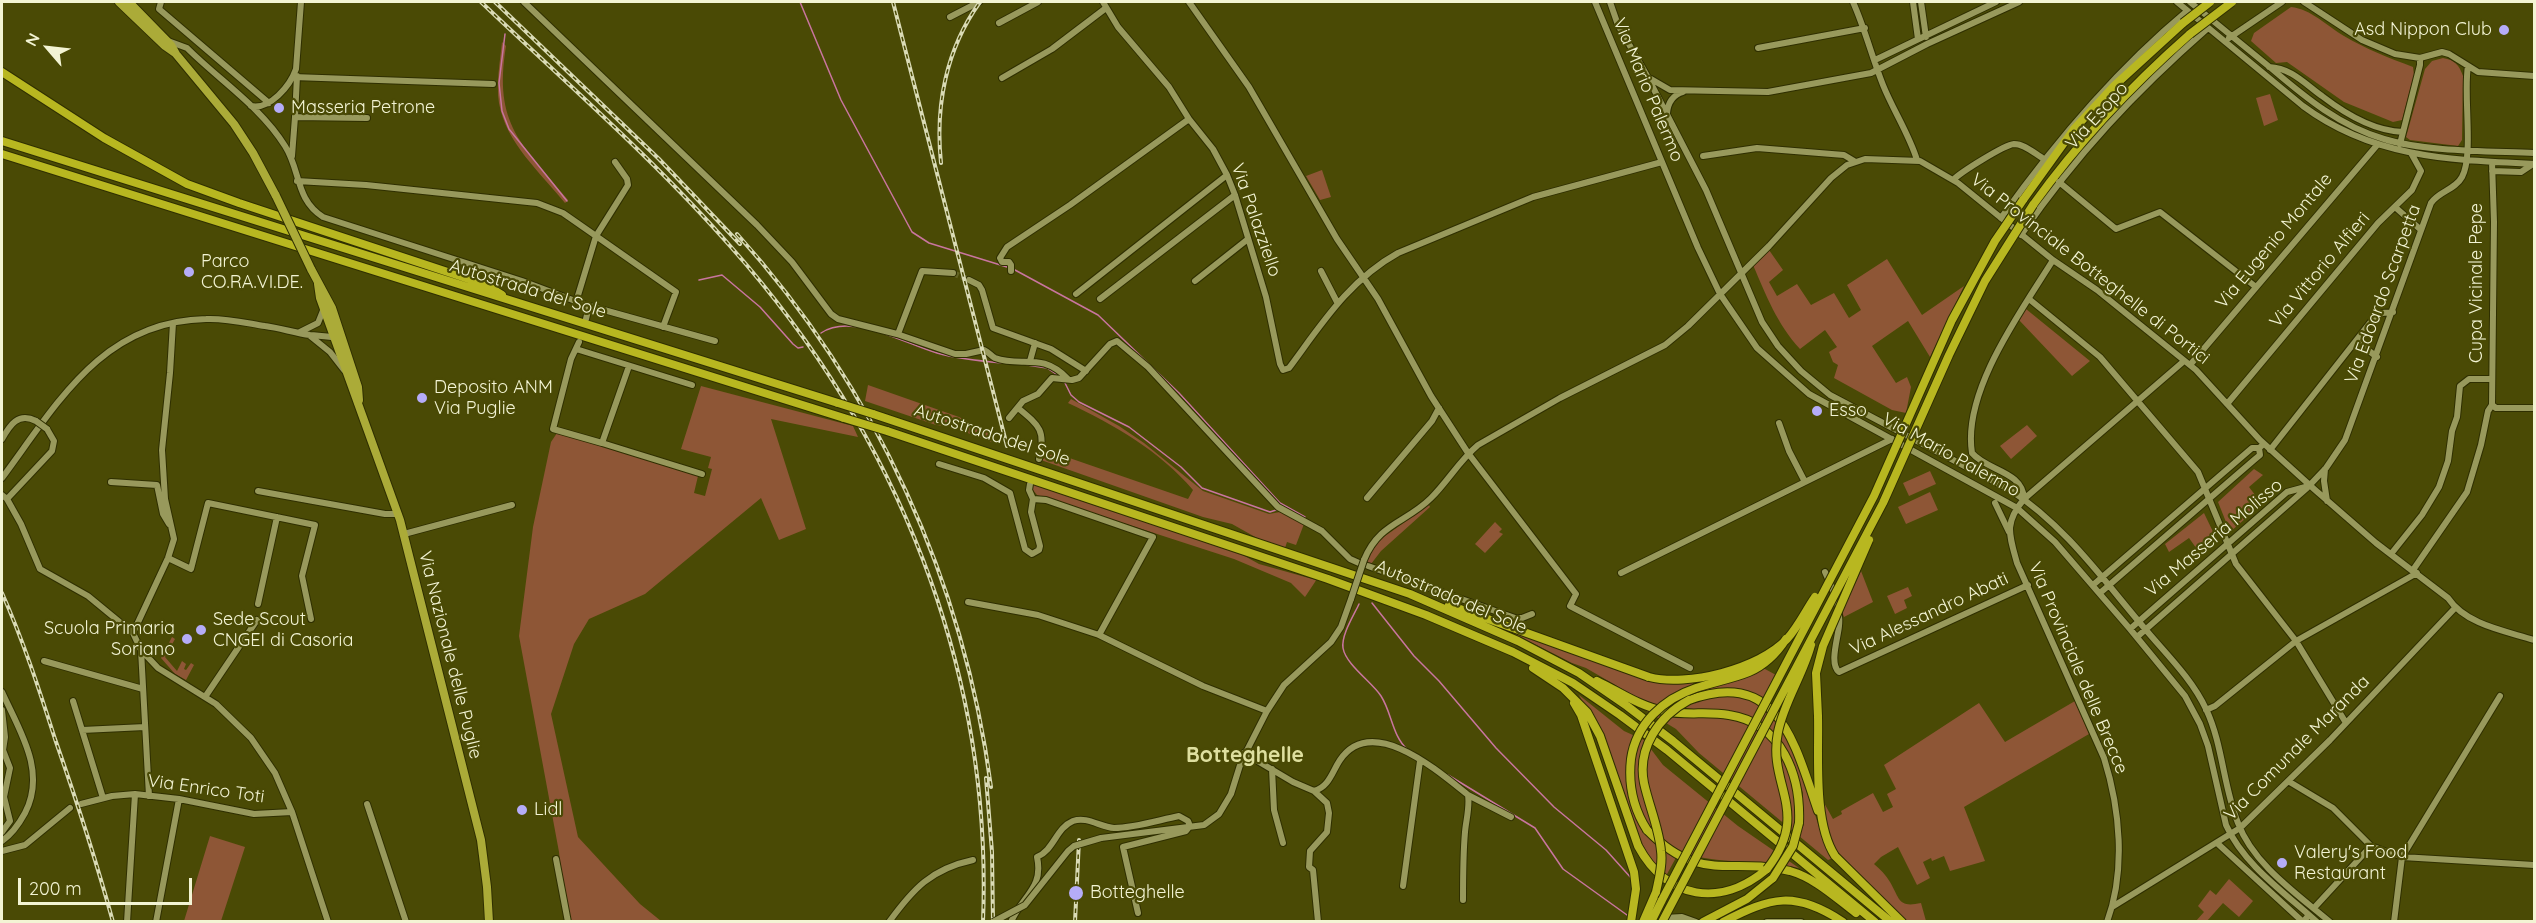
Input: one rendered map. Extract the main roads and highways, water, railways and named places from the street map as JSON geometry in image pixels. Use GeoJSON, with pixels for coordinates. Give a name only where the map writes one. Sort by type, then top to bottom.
{"type":"FeatureCollection","features":[{"type":"Feature","properties":{"kind":"highway"},"geometry":{"type":"LineString","coordinates":[[1651,921],[1874,496],[1911,417],[1952,320],[1995,241],[2074,129],[2114,86],[2183,23],[2210,2]]}},
{"type":"Feature","properties":{"kind":"highway"},"geometry":{"type":"LineString","coordinates":[[1821,820],[1816,673],[1823,646],[1883,503],[1963,325],[2002,252],[2060,167],[2121,98],[2190,34],[2232,2]]}},
{"type":"Feature","properties":{"kind":"highway"},"geometry":{"type":"LineString","coordinates":[[2,72],[104,138],[187,184],[484,284],[510,299]]}},
{"type":"Feature","properties":{"kind":"highway","name":"Autostrada del Sole"},"geometry":{"type":"LineString","coordinates":[[2,141],[873,414],[1410,594],[1518,641],[1579,673],[1673,741],[1891,921]]}},
{"type":"Feature","properties":{"kind":"highway","name":"Autostrada del Sole"},"geometry":{"type":"LineString","coordinates":[[2,154],[887,431],[1328,579],[1473,634],[1573,683],[1620,715],[1667,750],[1875,921]]}},
{"type":"Feature","properties":{"kind":"highway"},"geometry":{"type":"LineString","coordinates":[[1661,921],[1883,503]]}},
{"type":"Feature","properties":{"kind":"highway"},"geometry":{"type":"LineString","coordinates":[[1844,554],[1779,650],[1749,672],[1679,694],[1662,706],[1644,725],[1632,753],[1630,785],[1639,816],[1647,830],[1669,849],[1691,861],[1716,867],[1770,868],[1803,876],[1815,882],[1868,921]]}},
{"type":"Feature","properties":{"kind":"highway"},"geometry":{"type":"LineString","coordinates":[[1410,594],[1459,608],[1648,677],[1670,681],[1687,680],[1747,664],[1786,639]]}},
{"type":"Feature","properties":{"kind":"highway"},"geometry":{"type":"LineString","coordinates":[[1473,634],[1552,679],[1587,712],[1600,736],[1638,846],[1646,862],[1667,881],[1686,890],[1701,893],[1728,892],[1744,886],[1767,869],[1781,847],[1789,814],[1777,757],[1778,733],[1807,661],[1815,630]]}},
{"type":"Feature","properties":{"kind":"highway"},"geometry":{"type":"LineString","coordinates":[[1579,673],[1641,704],[1687,715],[1730,715],[1756,725],[1780,746],[1794,772],[1800,802],[1799,824],[1793,846],[1773,878],[1747,899],[1703,921]]}},
{"type":"Feature","properties":{"kind":"highway"},"geometry":{"type":"LineString","coordinates":[[1568,692],[1581,715],[1634,872],[1636,889],[1631,921]]}},
{"type":"Feature","properties":{"kind":"highway"},"geometry":{"type":"LineString","coordinates":[[1643,921],[1656,892],[1662,853],[1644,782],[1645,754],[1649,741],[1662,720],[1676,707],[1709,692],[1734,692],[1758,701],[1777,714],[1794,741],[1827,844],[1835,856],[1902,921]]}},
{"type":"Feature","properties":{"kind":"highway"},"geometry":{"type":"LineString","coordinates":[[1723,921],[1762,903],[1783,900],[1813,904],[1843,921]]}},
{"type":"Feature","properties":{"kind":"main road","name":"Via Nazionale delle Puglie"},"geometry":{"type":"LineString","coordinates":[[119,2],[176,54]]}},
{"type":"Feature","properties":{"kind":"main road","name":"Via Nazionale delle Puglie"},"geometry":{"type":"LineString","coordinates":[[129,2],[168,41],[254,153],[318,284],[324,307],[358,387],[359,401]]}},
{"type":"Feature","properties":{"kind":"main road","name":"Via Nazionale delle Puglie"},"geometry":{"type":"LineString","coordinates":[[318,284],[326,293],[348,375],[404,534],[481,840],[488,887],[489,921]]}},
{"type":"Feature","properties":{"kind":"waterway"},"geometry":{"type":"LineString","coordinates":[[800,2],[841,100],[912,232],[929,243],[1007,267]]}},
{"type":"Feature","properties":{"kind":"waterway"},"geometry":{"type":"LineString","coordinates":[[505,34],[499,83],[502,111],[509,129],[567,201]]}},
{"type":"Feature","properties":{"kind":"waterway"},"geometry":{"type":"LineString","coordinates":[[1015,270],[1098,315],[1179,393],[1280,503],[1305,517]]}},
{"type":"Feature","properties":{"kind":"waterway"},"geometry":{"type":"LineString","coordinates":[[699,280],[722,275],[760,307],[793,344],[798,348],[803,347]]}},
{"type":"Feature","properties":{"kind":"waterway"},"geometry":{"type":"LineString","coordinates":[[821,333],[834,327],[863,328],[945,355],[1002,363]]}},
{"type":"Feature","properties":{"kind":"waterway"},"geometry":{"type":"LineString","coordinates":[[1027,365],[1047,368],[1059,376]]}},
{"type":"Feature","properties":{"kind":"waterway"},"geometry":{"type":"LineString","coordinates":[[1064,381],[1071,395],[1079,402],[1129,427],[1181,467],[1202,488],[1270,512],[1279,509]]}},
{"type":"Feature","properties":{"kind":"waterway"},"geometry":{"type":"LineString","coordinates":[[1372,603],[1414,656],[1439,681],[1496,748],[1554,807],[1606,850],[1632,879]]}},
{"type":"Feature","properties":{"kind":"waterway"},"geometry":{"type":"LineString","coordinates":[[1359,604],[1344,637],[1345,654],[1381,696],[1395,731],[1408,750]]}},
{"type":"Feature","properties":{"kind":"waterway"},"geometry":{"type":"LineString","coordinates":[[1448,775],[1535,828],[1563,869],[1627,915]]}},
{"type":"Feature","properties":{"kind":"tunnel"},"geometry":{"type":"LineString","coordinates":[[953,273],[969,280]]}},
{"type":"Feature","properties":{"kind":"railway"},"geometry":{"type":"LineString","coordinates":[[481,2],[640,152],[702,214],[731,247],[790,319],[842,396],[886,476],[923,560],[951,647],[971,736],[982,828],[983,922]]}},
{"type":"Feature","properties":{"kind":"railway"},"geometry":{"type":"LineString","coordinates":[[495,2],[659,159],[740,244]]}},
{"type":"Feature","properties":{"kind":"railway"},"geometry":{"type":"LineString","coordinates":[[893,2],[1007,446]]}},
{"type":"Feature","properties":{"kind":"railway"},"geometry":{"type":"LineString","coordinates":[[941,163],[940,120],[946,79],[959,39],[980,2]]}},
{"type":"Feature","properties":{"kind":"railway"},"geometry":{"type":"LineString","coordinates":[[737,234],[787,294],[832,357],[871,423],[906,491],[935,563],[959,636],[978,711],[991,787]]}},
{"type":"Feature","properties":{"kind":"railway"},"geometry":{"type":"LineString","coordinates":[[2,593],[37,683],[113,922]]}},
{"type":"Feature","properties":{"kind":"railway"},"geometry":{"type":"LineString","coordinates":[[986,778],[992,852],[993,922]]}},
{"type":"Feature","properties":{"kind":"railway"},"geometry":{"type":"LineString","coordinates":[[1075,922],[1079,840]]}},
{"type":"Feature","properties":{"kind":"place","name":"Asd Nippon Club"},"geometry":{"type":"Point","coordinates":[2504,30]}},
{"type":"Feature","properties":{"kind":"place","name":"Masseria Petrone"},"geometry":{"type":"Point","coordinates":[279,108]}},
{"type":"Feature","properties":{"kind":"place","name":"Parco CO.RA.VI.DE."},"geometry":{"type":"Point","coordinates":[189,272]}},
{"type":"Feature","properties":{"kind":"place","name":"Deposito ANM Via Puglie"},"geometry":{"type":"Point","coordinates":[422,398]}},
{"type":"Feature","properties":{"kind":"place","name":"Esso"},"geometry":{"type":"Point","coordinates":[1817,411]}},
{"type":"Feature","properties":{"kind":"place","name":"Sede Scout CNGEI di Casoria"},"geometry":{"type":"Point","coordinates":[201,630]}},
{"type":"Feature","properties":{"kind":"place","name":"Scuola Primaria Soriano"},"geometry":{"type":"Point","coordinates":[187,639]}},
{"type":"Feature","properties":{"kind":"place","name":"Lidl"},"geometry":{"type":"Point","coordinates":[522,810]}},
{"type":"Feature","properties":{"kind":"place","name":"Valery's Food Restaurant"},"geometry":{"type":"Point","coordinates":[2282,863]}},
{"type":"Feature","properties":{"kind":"place","name":"Botteghelle"},"geometry":{"type":"Point","coordinates":[1076,893]}},
{"type":"Feature","properties":{"kind":"district","name":"Botteghelle"},"geometry":{"type":"Point","coordinates":[1245,756]}}]}
